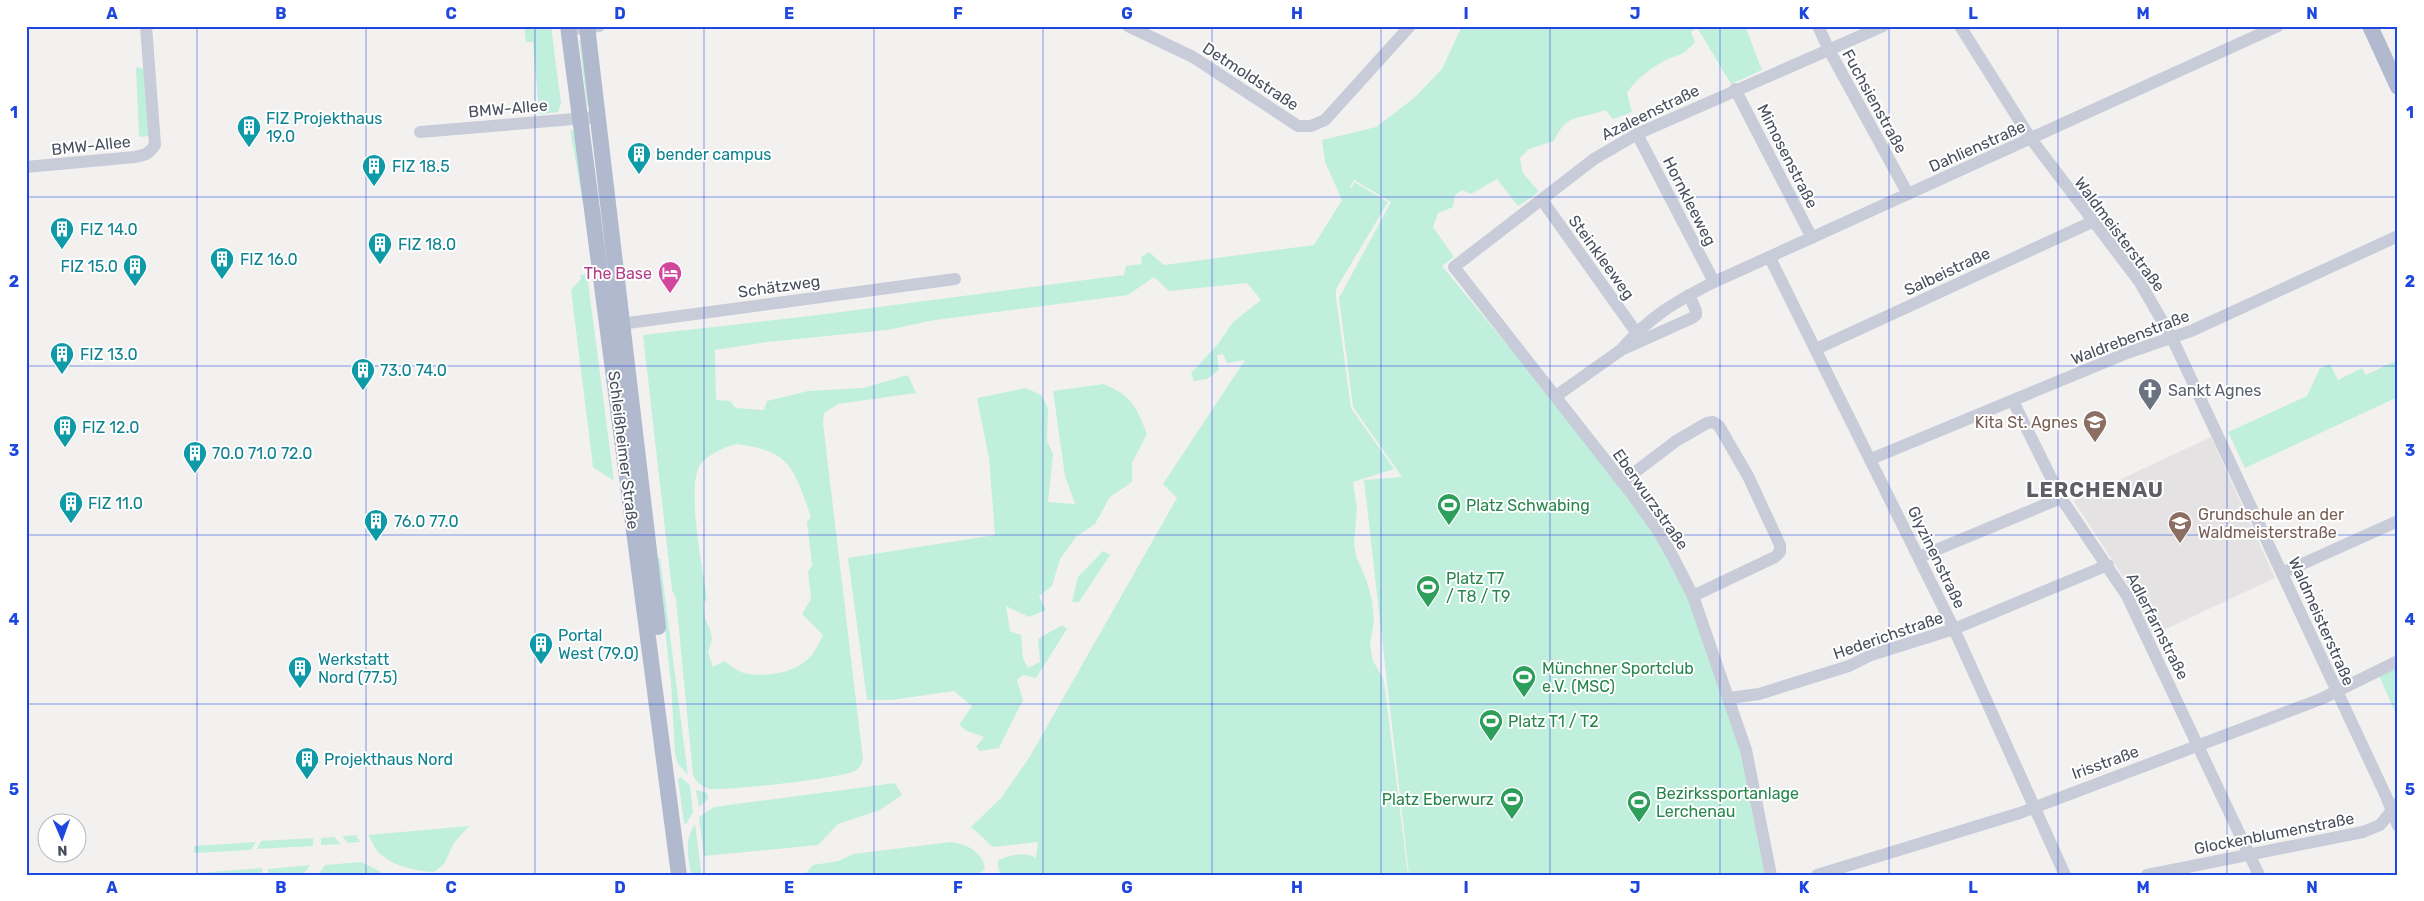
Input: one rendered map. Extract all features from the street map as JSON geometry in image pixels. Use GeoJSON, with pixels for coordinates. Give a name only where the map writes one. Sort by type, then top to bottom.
{"type":"FeatureCollection","features":[{"type":"Feature","properties":{"kind":"main road"},"geometry":{"type":"LineString","coordinates":[[2370,26],[2398,87]]}},
{"type":"Feature","properties":{"kind":"main road","name":"Schleißheimer Straße"},"geometry":{"type":"LineString","coordinates":[[591,27],[615,325],[679,875]]}},
{"type":"Feature","properties":{"kind":"main road","name":"Schleißheimer Straße"},"geometry":{"type":"LineString","coordinates":[[568,28],[615,325],[688,875]]}},
{"type":"Feature","properties":{"kind":"street","name":"BMW-Allee"},"geometry":{"type":"LineString","coordinates":[[26,167],[135,157],[151,152],[155,145],[146,26]]}},
{"type":"Feature","properties":{"kind":"street","name":"Detmoldstraße"},"geometry":{"type":"LineString","coordinates":[[1128,26],[1193,57],[1298,126],[1311,126],[1325,120],[1349,96],[1410,26]]}},
{"type":"Feature","properties":{"kind":"street","name":"Fuchsienstraße"},"geometry":{"type":"LineString","coordinates":[[1818,26],[1829,50],[1908,194]]}},
{"type":"Feature","properties":{"kind":"street","name":"Azaleenstraße"},"geometry":{"type":"LineString","coordinates":[[1454,267],[1594,159],[1637,134],[1735,89],[1883,26]]}},
{"type":"Feature","properties":{"kind":"street","name":"Waldmeisterstraße"},"geometry":{"type":"LineString","coordinates":[[1960,26],[2031,139],[2139,282],[2172,338],[2335,691],[2386,796],[2394,806],[2398,826]]}},
{"type":"Feature","properties":{"kind":"street","name":"Dahlienstraße"},"geometry":{"type":"LineString","coordinates":[[1622,350],[1636,332],[1665,308],[1714,282],[2278,26]]}},
{"type":"Feature","properties":{"kind":"street"},"geometry":{"type":"LineString","coordinates":[[568,28],[591,27]]}},
{"type":"Feature","properties":{"kind":"street","name":"Mimosenstraße"},"geometry":{"type":"LineString","coordinates":[[1735,89],[1812,238]]}},
{"type":"Feature","properties":{"kind":"street","name":"BMW-Allee"},"geometry":{"type":"LineString","coordinates":[[420,132],[598,117]]}},
{"type":"Feature","properties":{"kind":"street","name":"Hornkleeweg"},"geometry":{"type":"LineString","coordinates":[[1637,134],[1714,282]]}},
{"type":"Feature","properties":{"kind":"street","name":"Steinkleeweg"},"geometry":{"type":"LineString","coordinates":[[1542,200],[1636,332]]}},
{"type":"Feature","properties":{"kind":"street","name":"Salbeistraße"},"geometry":{"type":"LineString","coordinates":[[1816,349],[2092,222]]}},
{"type":"Feature","properties":{"kind":"street","name":"Waldrebenstraße"},"geometry":{"type":"LineString","coordinates":[[1871,459],[2127,353],[2196,329],[2398,236]]}},
{"type":"Feature","properties":{"kind":"street","name":"Glyzinenstraße"},"geometry":{"type":"LineString","coordinates":[[1770,258],[1954,629],[2065,875]]}},
{"type":"Feature","properties":{"kind":"street","name":"Eberwurzstraße"},"geometry":{"type":"LineString","coordinates":[[1454,267],[1556,396],[1659,532],[1693,596],[1730,698],[1746,750],[1771,875]]}},
{"type":"Feature","properties":{"kind":"street","name":"Schätzweg"},"geometry":{"type":"LineString","coordinates":[[615,325],[955,279]]}},
{"type":"Feature","properties":{"kind":"street","name":"Dahlienstraße"},"geometry":{"type":"LineString","coordinates":[[1556,396],[1622,350],[1696,315],[1689,295]]}},
{"type":"Feature","properties":{"kind":"street","name":"Adlerfarnstraße"},"geometry":{"type":"LineString","coordinates":[[2013,401],[2061,498],[2108,565],[2127,596],[2258,875]]}},
{"type":"Feature","properties":{"kind":"street"},"geometry":{"type":"LineString","coordinates":[[1622,482],[1676,441],[1707,423],[1713,422],[1719,426],[1757,494],[1780,546],[1780,552],[1775,557],[1693,596]]}},
{"type":"Feature","properties":{"kind":"street"},"geometry":{"type":"LineString","coordinates":[[1918,557],[2061,498]]}},
{"type":"Feature","properties":{"kind":"street"},"geometry":{"type":"LineString","coordinates":[[2282,573],[2398,521]]}},
{"type":"Feature","properties":{"kind":"street","name":"Hederichstraße"},"geometry":{"type":"LineString","coordinates":[[1730,698],[1759,694],[1849,666],[1871,655],[1954,629],[2108,565]]}},
{"type":"Feature","properties":{"kind":"street","name":"Irisstraße"},"geometry":{"type":"LineString","coordinates":[[1817,875],[2020,813],[2321,699],[2398,661]]}},
{"type":"Feature","properties":{"kind":"street","name":"Glockenblumenstraße"},"geometry":{"type":"LineString","coordinates":[[2146,875],[2363,832],[2380,824],[2394,806]]}},
{"type":"Feature","properties":{"kind":"shaded area","name":"Grundschule an der Waldmeisterstraße"},"geometry":{"type":"Polygon","coordinates":[[[2211,437],[2275,578],[2153,635],[2131,589],[2074,501],[2211,437]]]}},
{"type":"Feature","properties":{"kind":"green space"},"geometry":{"type":"Polygon","coordinates":[[[524,26],[551,26],[561,103],[558,112],[540,114],[539,112],[533,42],[526,42],[524,26]]]}},
{"type":"Feature","properties":{"kind":"green space"},"geometry":{"type":"Polygon","coordinates":[[[1462,26],[1745,26],[1762,70],[1731,84],[1698,29],[1695,29],[1691,32],[1695,42],[1686,51],[1655,66],[1630,88],[1627,93],[1632,112],[1613,119],[1605,110],[1575,118],[1564,125],[1554,141],[1529,149],[1520,158],[1523,173],[1539,192],[1518,206],[1497,179],[1471,194],[1462,190],[1455,195],[1453,207],[1438,213],[1433,227],[1454,257],[1442,266],[1556,404],[1632,501],[1664,550],[1687,593],[1740,749],[1767,875],[1409,875],[1364,480],[1402,477],[1353,407],[1339,298],[1391,202],[1354,180],[1350,187],[1352,188],[1354,182],[1388,202],[1336,289],[1336,297],[1351,408],[1394,469],[1353,482],[1357,509],[1354,544],[1356,556],[1366,579],[1372,600],[1374,621],[1370,645],[1373,661],[1383,678],[1385,689],[1408,875],[1001,875],[998,860],[1022,854],[1036,858],[1038,842],[993,847],[971,827],[1001,798],[1029,758],[1177,498],[1163,484],[1245,360],[1227,363],[1223,354],[1217,355],[1219,370],[1207,379],[1194,381],[1191,373],[1218,344],[1233,322],[1261,300],[1247,283],[1169,291],[1154,277],[1128,295],[935,320],[887,330],[767,342],[715,350],[716,400],[730,401],[736,408],[764,410],[767,401],[808,391],[863,388],[908,375],[916,393],[838,404],[824,413],[823,423],[863,759],[860,766],[855,771],[846,774],[760,786],[710,789],[698,782],[693,775],[676,599],[672,590],[643,335],[818,315],[1124,275],[1126,266],[1142,264],[1141,257],[1149,252],[1164,265],[1314,245],[1342,200],[1325,162],[1322,140],[1376,127],[1414,98],[1442,69],[1462,26]],[[737,444],[727,447],[708,457],[700,465],[696,476],[695,509],[707,599],[703,603],[705,618],[712,639],[708,652],[713,667],[724,661],[741,672],[762,675],[780,673],[805,662],[813,654],[823,635],[802,614],[811,599],[808,572],[812,565],[807,522],[811,517],[795,475],[788,466],[780,458],[755,447],[737,444]]]}},
{"type":"Feature","properties":{"kind":"green space"},"geometry":{"type":"Polygon","coordinates":[[[579,40],[581,40],[589,106],[587,106],[579,40]]]}},
{"type":"Feature","properties":{"kind":"green space"},"geometry":{"type":"Polygon","coordinates":[[[136,67],[144,69],[150,136],[139,137],[136,67]]]}},
{"type":"Feature","properties":{"kind":"green space"},"geometry":{"type":"Polygon","coordinates":[[[570,129],[576,133],[585,201],[583,204],[570,129]]]}},
{"type":"Feature","properties":{"kind":"green space"},"geometry":{"type":"Polygon","coordinates":[[[587,274],[614,481],[593,467],[571,290],[581,279],[580,275],[587,274]]]}},
{"type":"Feature","properties":{"kind":"green space"},"geometry":{"type":"Polygon","coordinates":[[[2397,360],[2398,397],[2245,468],[2228,432],[2307,396],[2320,368],[2330,364],[2338,380],[2362,368],[2366,375],[2397,360]]]}},
{"type":"Feature","properties":{"kind":"green space"},"geometry":{"type":"Polygon","coordinates":[[[1104,384],[1121,393],[1132,403],[1140,416],[1147,434],[1132,463],[1132,482],[1110,497],[1095,524],[1076,537],[1060,559],[1052,586],[1039,596],[1046,610],[1029,617],[1006,606],[1010,631],[1021,635],[1023,658],[1028,668],[1040,662],[1038,639],[1062,625],[1067,629],[1036,678],[1023,675],[1017,680],[1023,700],[999,748],[980,751],[976,747],[984,737],[967,731],[959,725],[972,706],[954,691],[892,700],[867,700],[848,558],[995,535],[989,458],[977,398],[1026,388],[1041,395],[1048,408],[1047,441],[1053,454],[1048,502],[1075,504],[1065,476],[1053,391],[1104,384]]]}},
{"type":"Feature","properties":{"kind":"green space"},"geometry":{"type":"Polygon","coordinates":[[[1103,551],[1110,555],[1079,602],[1072,602],[1078,577],[1103,551]]]}},
{"type":"Feature","properties":{"kind":"green space"},"geometry":{"type":"Polygon","coordinates":[[[657,558],[660,558],[688,775],[678,764],[675,754],[671,683],[657,558]]]}},
{"type":"Feature","properties":{"kind":"green space"},"geometry":{"type":"Polygon","coordinates":[[[2398,668],[2398,718],[2379,676],[2398,668]]]}},
{"type":"Feature","properties":{"kind":"green space"},"geometry":{"type":"Polygon","coordinates":[[[680,777],[690,785],[693,813],[686,824],[684,823],[678,779],[680,777]]]}},
{"type":"Feature","properties":{"kind":"green space"},"geometry":{"type":"Polygon","coordinates":[[[895,783],[902,795],[880,810],[838,824],[818,845],[704,856],[699,817],[714,807],[895,783]]]}},
{"type":"Feature","properties":{"kind":"green space"},"geometry":{"type":"Polygon","coordinates":[[[696,790],[707,793],[708,799],[699,807],[696,790]]]}},
{"type":"Feature","properties":{"kind":"green space"},"geometry":{"type":"Polygon","coordinates":[[[695,824],[701,875],[691,875],[689,861],[688,842],[695,824]]]}},
{"type":"Feature","properties":{"kind":"green space"},"geometry":{"type":"Polygon","coordinates":[[[469,826],[454,843],[444,864],[434,872],[412,869],[390,861],[378,852],[368,835],[469,826]]]}},
{"type":"Feature","properties":{"kind":"green space"},"geometry":{"type":"Polygon","coordinates":[[[356,835],[360,842],[348,843],[342,836],[356,835]]]}},
{"type":"Feature","properties":{"kind":"green space"},"geometry":{"type":"Polygon","coordinates":[[[334,837],[341,844],[321,845],[321,838],[334,837]]]}},
{"type":"Feature","properties":{"kind":"green space"},"geometry":{"type":"Polygon","coordinates":[[[313,838],[313,846],[257,849],[261,841],[313,838]]]}},
{"type":"Feature","properties":{"kind":"green space"},"geometry":{"type":"Polygon","coordinates":[[[256,842],[251,850],[194,853],[194,846],[256,842]]]}},
{"type":"Feature","properties":{"kind":"green space"},"geometry":{"type":"Polygon","coordinates":[[[951,842],[968,847],[977,853],[981,857],[985,868],[982,872],[971,875],[804,875],[813,865],[839,861],[853,854],[951,842]]]}},
{"type":"Feature","properties":{"kind":"green space"},"geometry":{"type":"Polygon","coordinates":[[[361,862],[381,872],[380,875],[318,875],[325,865],[361,862]]]}},
{"type":"Feature","properties":{"kind":"green space"},"geometry":{"type":"Polygon","coordinates":[[[310,865],[303,875],[268,875],[268,869],[310,865]]]}},
{"type":"Feature","properties":{"kind":"green space"},"geometry":{"type":"Polygon","coordinates":[[[262,868],[263,875],[171,875],[262,868]]]}},
{"type":"Feature","properties":{"kind":"place","name":"FIZ Projekthaus 19.0"},"geometry":{"type":"Point","coordinates":[249,148]}},
{"type":"Feature","properties":{"kind":"place","name":"bender campus"},"geometry":{"type":"Point","coordinates":[639,175]}},
{"type":"Feature","properties":{"kind":"place","name":"FIZ 18.5"},"geometry":{"type":"Point","coordinates":[374,187]}},
{"type":"Feature","properties":{"kind":"place","name":"FIZ 14.0"},"geometry":{"type":"Point","coordinates":[62,250]}},
{"type":"Feature","properties":{"kind":"place","name":"FIZ 18.0"},"geometry":{"type":"Point","coordinates":[380,265]}},
{"type":"Feature","properties":{"kind":"place","name":"FIZ 16.0"},"geometry":{"type":"Point","coordinates":[222,280]}},
{"type":"Feature","properties":{"kind":"place","name":"FIZ 15.0"},"geometry":{"type":"Point","coordinates":[135,287]}},
{"type":"Feature","properties":{"kind":"place","name":"The Base"},"geometry":{"type":"Point","coordinates":[670,294]}},
{"type":"Feature","properties":{"kind":"place","name":"FIZ 13.0"},"geometry":{"type":"Point","coordinates":[62,375]}},
{"type":"Feature","properties":{"kind":"place","name":"73.0 74.0"},"geometry":{"type":"Point","coordinates":[363,391]}},
{"type":"Feature","properties":{"kind":"place","name":"Sankt Agnes"},"geometry":{"type":"Point","coordinates":[2150,411]}},
{"type":"Feature","properties":{"kind":"place","name":"Kita St. Agnes"},"geometry":{"type":"Point","coordinates":[2095,443]}},
{"type":"Feature","properties":{"kind":"place","name":"FIZ 12.0"},"geometry":{"type":"Point","coordinates":[65,448]}},
{"type":"Feature","properties":{"kind":"place","name":"70.0 71.0 72.0"},"geometry":{"type":"Point","coordinates":[195,474]}},
{"type":"Feature","properties":{"kind":"place","name":"FIZ 11.0"},"geometry":{"type":"Point","coordinates":[71,524]}},
{"type":"Feature","properties":{"kind":"place","name":"Platz Schwabing"},"geometry":{"type":"Point","coordinates":[1449,526]}},
{"type":"Feature","properties":{"kind":"place","name":"76.0 77.0"},"geometry":{"type":"Point","coordinates":[376,542]}},
{"type":"Feature","properties":{"kind":"place","name":"Grundschule an der Waldmeisterstraße"},"geometry":{"type":"Point","coordinates":[2180,544]}},
{"type":"Feature","properties":{"kind":"place","name":"Platz T7 / T8 / T9"},"geometry":{"type":"Point","coordinates":[1428,608]}},
{"type":"Feature","properties":{"kind":"place","name":"Portal West (79.0)"},"geometry":{"type":"Point","coordinates":[541,665]}},
{"type":"Feature","properties":{"kind":"place","name":"Werkstatt Nord (77.5)"},"geometry":{"type":"Point","coordinates":[300,689]}},
{"type":"Feature","properties":{"kind":"place","name":"Münchner Sportclub e.V. (MSC)"},"geometry":{"type":"Point","coordinates":[1524,698]}},
{"type":"Feature","properties":{"kind":"place","name":"Platz T1 / T2"},"geometry":{"type":"Point","coordinates":[1491,742]}},
{"type":"Feature","properties":{"kind":"place","name":"Projekthaus Nord"},"geometry":{"type":"Point","coordinates":[307,780]}},
{"type":"Feature","properties":{"kind":"place","name":"Platz Eberwurz"},"geometry":{"type":"Point","coordinates":[1512,820]}},
{"type":"Feature","properties":{"kind":"place","name":"Bezirkssportanlage Lerchenau"},"geometry":{"type":"Point","coordinates":[1639,823]}},
{"type":"Feature","properties":{"kind":"district","name":"LERCHENAU"},"geometry":{"type":"Point","coordinates":[2095,490]}}]}
